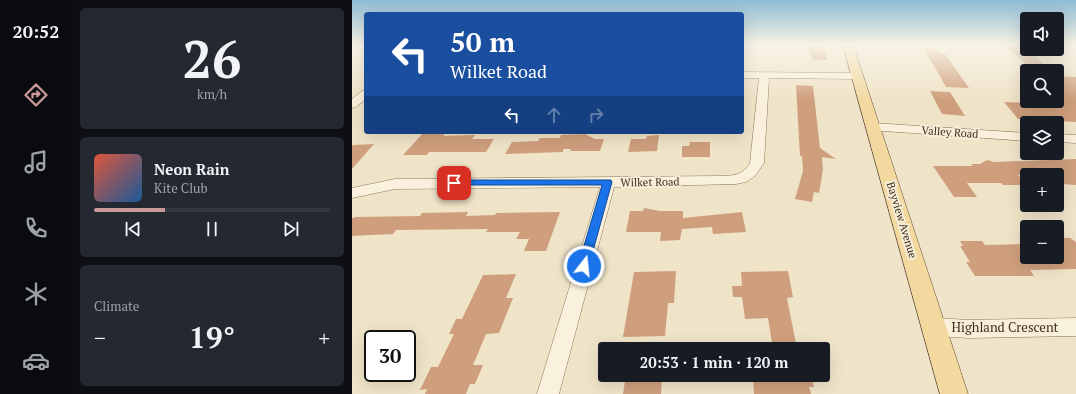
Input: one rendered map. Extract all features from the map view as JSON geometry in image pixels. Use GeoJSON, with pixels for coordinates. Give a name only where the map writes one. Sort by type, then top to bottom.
{"type":"FeatureCollection","features":[{"type":"Feature","properties":{"kind":"main road","name":"Bayview Avenue"},"geometry":{"type":"LineString","coordinates":[[853,63],[935,327],[954,394]]}},
{"type":"Feature","properties":{"kind":"street"},"geometry":{"type":"LineString","coordinates":[[744,75],[857,76]]}},
{"type":"Feature","properties":{"kind":"street","name":"Wilket Road"},"geometry":{"type":"LineString","coordinates":[[352,193],[395,184],[734,180],[745,178],[754,172],[758,163],[764,75]]}},
{"type":"Feature","properties":{"kind":"street"},"geometry":{"type":"LineString","coordinates":[[352,105],[364,96]]}},
{"type":"Feature","properties":{"kind":"street","name":"Valley Road"},"geometry":{"type":"LineString","coordinates":[[873,127],[1020,137]]}},
{"type":"Feature","properties":{"kind":"street"},"geometry":{"type":"LineString","coordinates":[[1064,138],[1076,139]]}},
{"type":"Feature","properties":{"kind":"street"},"geometry":{"type":"LineString","coordinates":[[548,394],[608,182]]}},
{"type":"Feature","properties":{"kind":"street","name":"Highland Crescent"},"geometry":{"type":"LineString","coordinates":[[935,327],[969,329],[1076,327]]}},
{"type":"Feature","properties":{"kind":"building"},"geometry":{"type":"Polygon","coordinates":[[[932,63],[952,63],[969,88],[946,87],[932,63]]]}},
{"type":"Feature","properties":{"kind":"building"},"geometry":{"type":"Polygon","coordinates":[[[1025,63],[1043,63],[1044,64],[1025,63]]]}},
{"type":"Feature","properties":{"kind":"building"},"geometry":{"type":"Polygon","coordinates":[[[1064,76],[1076,77],[1076,122],[1064,121],[1064,116],[1020,116],[1020,119],[1018,119],[1004,102],[1020,103],[1020,108],[1064,108],[1064,76]]]}},
{"type":"Feature","properties":{"kind":"building"},"geometry":{"type":"Polygon","coordinates":[[[796,85],[813,86],[820,148],[836,159],[822,157],[823,170],[819,193],[814,192],[812,202],[795,199],[803,171],[802,156],[800,156],[796,85]]]}},
{"type":"Feature","properties":{"kind":"building"},"geometry":{"type":"Polygon","coordinates":[[[930,91],[950,92],[965,116],[942,114],[930,91]]]}},
{"type":"Feature","properties":{"kind":"building"},"geometry":{"type":"Polygon","coordinates":[[[422,134],[444,134],[443,136],[475,135],[472,139],[494,139],[486,152],[429,152],[427,155],[403,155],[422,134]]]}},
{"type":"Feature","properties":{"kind":"building"},"geometry":{"type":"Polygon","coordinates":[[[585,134],[595,139],[604,139],[600,151],[570,151],[571,149],[563,149],[563,152],[505,154],[512,142],[538,141],[540,138],[560,138],[561,135],[585,134]]]}},
{"type":"Feature","properties":{"kind":"building"},"geometry":{"type":"Polygon","coordinates":[[[659,135],[657,151],[628,152],[631,139],[646,139],[647,136],[659,135]]]}},
{"type":"Feature","properties":{"kind":"building"},"geometry":{"type":"Polygon","coordinates":[[[690,142],[710,142],[710,157],[682,157],[682,146],[689,146],[690,142]]]}},
{"type":"Feature","properties":{"kind":"building"},"geometry":{"type":"Polygon","coordinates":[[[374,144],[352,169],[352,145],[374,144]]]}},
{"type":"Feature","properties":{"kind":"building"},"geometry":{"type":"Polygon","coordinates":[[[1076,159],[1076,185],[1064,184],[1064,168],[1020,168],[1020,175],[1018,175],[1020,177],[1020,185],[1003,185],[1001,183],[967,183],[977,197],[954,197],[933,166],[973,166],[971,164],[980,164],[987,160],[994,162],[1076,159]]]}},
{"type":"Feature","properties":{"kind":"building"},"geometry":{"type":"Polygon","coordinates":[[[644,208],[660,211],[683,211],[683,218],[742,212],[746,232],[713,234],[712,227],[682,229],[680,240],[660,241],[661,232],[626,232],[630,211],[643,211],[644,208]]]}},
{"type":"Feature","properties":{"kind":"building"},"geometry":{"type":"Polygon","coordinates":[[[468,212],[466,216],[495,215],[496,213],[560,212],[546,251],[524,251],[529,239],[516,239],[520,232],[486,232],[488,229],[396,230],[393,234],[352,236],[352,218],[356,217],[420,216],[422,213],[468,212]]]}},
{"type":"Feature","properties":{"kind":"building"},"geometry":{"type":"Polygon","coordinates":[[[1064,238],[1070,238],[1076,242],[1076,269],[1030,270],[1034,276],[975,276],[966,262],[970,262],[960,246],[963,246],[960,241],[982,241],[985,245],[1020,244],[1020,264],[1064,264],[1064,238]]]}},
{"type":"Feature","properties":{"kind":"building"},"geometry":{"type":"Polygon","coordinates":[[[676,271],[674,303],[668,303],[665,336],[623,337],[634,272],[676,271]]]}},
{"type":"Feature","properties":{"kind":"building"},"geometry":{"type":"Polygon","coordinates":[[[788,271],[793,297],[787,298],[796,342],[772,342],[768,318],[745,319],[742,297],[733,297],[732,286],[742,286],[741,272],[788,271]]]}},
{"type":"Feature","properties":{"kind":"building"},"geometry":{"type":"Polygon","coordinates":[[[516,274],[506,298],[513,298],[499,333],[486,334],[473,365],[483,365],[475,384],[470,384],[466,394],[425,394],[427,389],[420,390],[431,367],[438,367],[454,334],[449,334],[456,319],[462,319],[483,275],[516,274]]]}},
{"type":"Feature","properties":{"kind":"building"},"geometry":{"type":"Polygon","coordinates":[[[625,382],[662,382],[661,394],[623,394],[625,382]]]}},
{"type":"Feature","properties":{"kind":"building"},"geometry":{"type":"Polygon","coordinates":[[[753,382],[813,382],[814,387],[809,387],[811,394],[754,394],[753,382]]]}},
{"type":"Feature","properties":{"kind":"route"},"geometry":{"type":"LineString","coordinates":[[454,183],[608,182],[584,266]]}}]}
